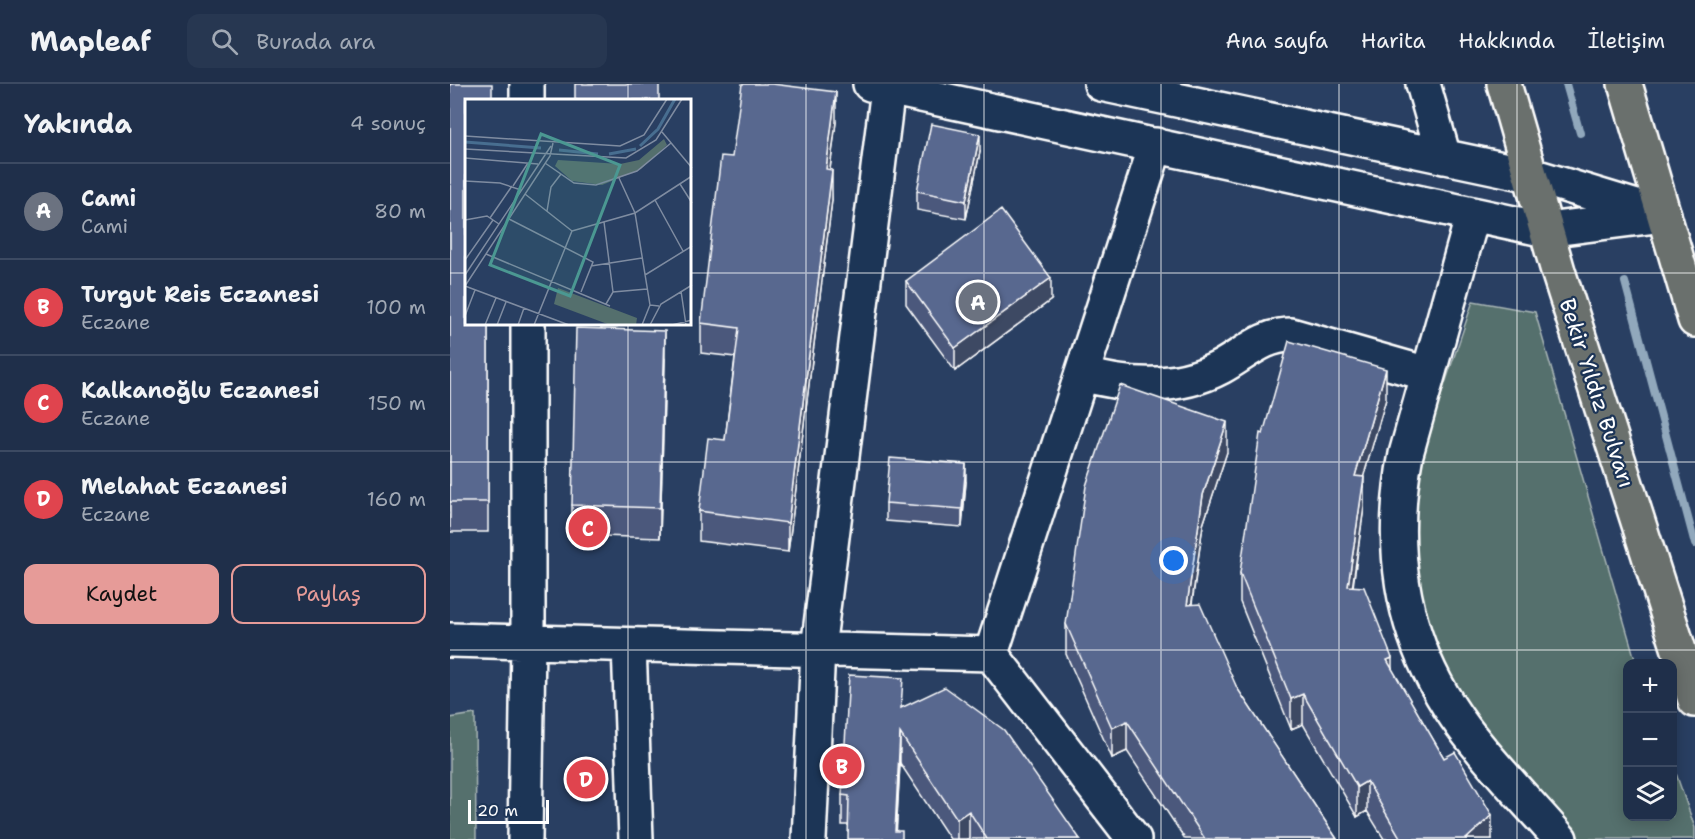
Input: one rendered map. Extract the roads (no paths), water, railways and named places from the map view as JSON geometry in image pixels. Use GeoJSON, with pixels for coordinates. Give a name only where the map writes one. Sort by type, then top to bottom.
{"type":"FeatureCollection","features":[{"type":"Feature","properties":{"kind":"main road","name":"Bekir Yıldız Bulvarı"},"geometry":{"type":"LineString","coordinates":[[1504,84],[1546,230],[1695,700]]}},
{"type":"Feature","properties":{"kind":"main road"},"geometry":{"type":"LineString","coordinates":[[1625,84],[1695,320]]}},
{"type":"Feature","properties":{"kind":"street"},"geometry":{"type":"LineString","coordinates":[[1101,84],[1174,92],[1444,157],[1531,175],[1664,215]]}},
{"type":"Feature","properties":{"kind":"street"},"geometry":{"type":"LineString","coordinates":[[1423,84],[1444,157]]}},
{"type":"Feature","properties":{"kind":"street"},"geometry":{"type":"LineString","coordinates":[[809,839],[818,649],[879,86],[1546,230],[1664,215]]}},
{"type":"Feature","properties":{"kind":"street"},"geometry":{"type":"LineString","coordinates":[[991,654],[1156,146]]}},
{"type":"Feature","properties":{"kind":"street"},"geometry":{"type":"LineString","coordinates":[[1473,214],[1406,453],[1398,507],[1401,581],[1408,612],[1430,671],[1463,727],[1560,839]]}},
{"type":"Feature","properties":{"kind":"street"},"geometry":{"type":"LineString","coordinates":[[525,839],[528,642],[528,326]]}},
{"type":"Feature","properties":{"kind":"street"},"geometry":{"type":"LineString","coordinates":[[1082,374],[1124,383],[1156,384],[1185,380],[1220,368],[1271,338],[1291,335],[1428,374]]}},
{"type":"Feature","properties":{"kind":"street"},"geometry":{"type":"LineString","coordinates":[[450,640],[991,654]]}},
{"type":"Feature","properties":{"kind":"street"},"geometry":{"type":"LineString","coordinates":[[629,645],[636,839]]}},
{"type":"Feature","properties":{"kind":"street"},"geometry":{"type":"LineString","coordinates":[[991,654],[1134,839]]}},
{"type":"Feature","properties":{"kind":"waterway"},"geometry":{"type":"LineString","coordinates":[[1566,84],[1580,133]]}},
{"type":"Feature","properties":{"kind":"waterway"},"geometry":{"type":"LineString","coordinates":[[1625,282],[1695,544]]}},
{"type":"Feature","properties":{"kind":"place","name":"Cami"},"geometry":{"type":"Point","coordinates":[978,302]}},
{"type":"Feature","properties":{"kind":"place","name":"Kalkanoğlu Eczanesi"},"geometry":{"type":"Point","coordinates":[588,528]}},
{"type":"Feature","properties":{"kind":"place","name":"Turgut Reis Eczanesi"},"geometry":{"type":"Point","coordinates":[842,766]}},
{"type":"Feature","properties":{"kind":"place","name":"Melahat Eczanesi"},"geometry":{"type":"Point","coordinates":[586,779]}}]}
